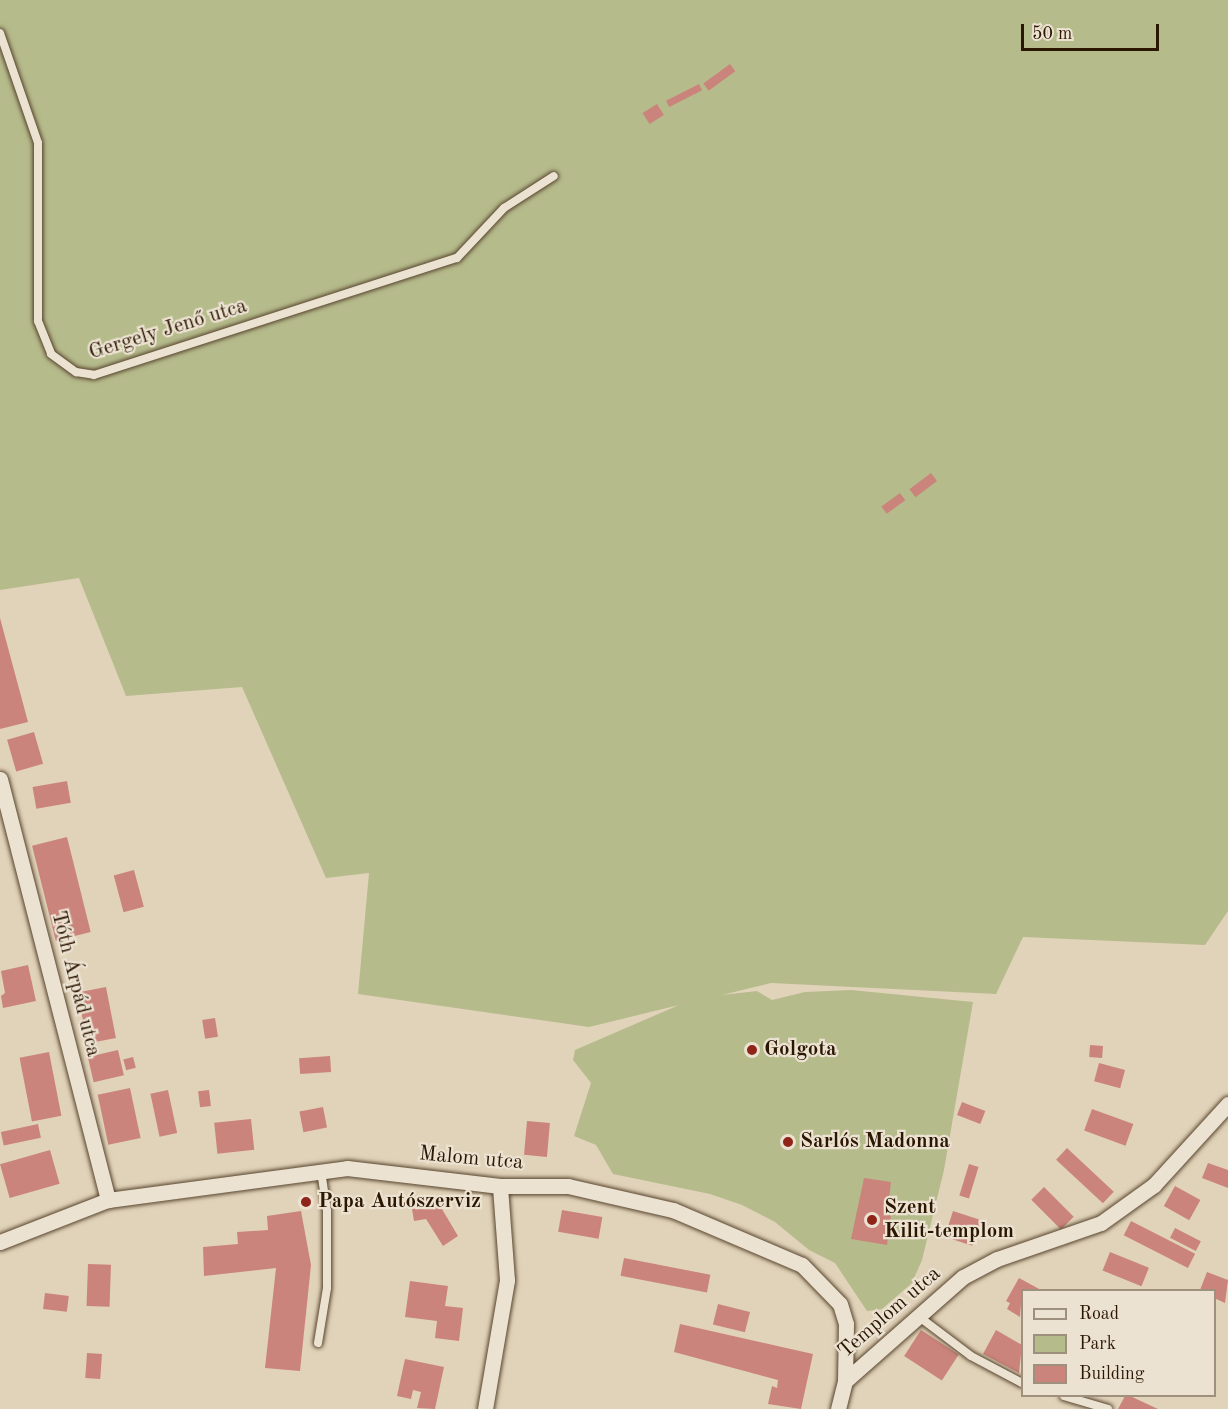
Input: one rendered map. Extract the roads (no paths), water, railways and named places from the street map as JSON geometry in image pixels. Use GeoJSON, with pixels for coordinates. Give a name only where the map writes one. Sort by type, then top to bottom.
{"type":"FeatureCollection","features":[{"type":"Feature","properties":{"kind":"street","name":"Tóth Árpád utca"},"geometry":{"type":"LineString","coordinates":[[0,779],[108,1200]]}},
{"type":"Feature","properties":{"kind":"street","name":"Templom utca"},"geometry":{"type":"LineString","coordinates":[[845,1381],[963,1277],[997,1259],[1101,1223],[1154,1185],[1228,1104]]}},
{"type":"Feature","properties":{"kind":"street","name":"Malom utca"},"geometry":{"type":"LineString","coordinates":[[0,1242],[108,1200],[347,1168],[500,1186],[568,1185],[673,1210],[802,1265],[840,1304],[846,1324],[845,1381],[838,1409]]}},
{"type":"Feature","properties":{"kind":"street"},"geometry":{"type":"LineString","coordinates":[[485,1409],[507,1280],[500,1186]]}},
{"type":"Feature","properties":{"kind":"lane","name":"Gergely Jenő utca"},"geometry":{"type":"LineString","coordinates":[[0,33],[38,143],[38,321],[51,354],[76,372],[94,375],[457,258],[504,208],[554,176]]}},
{"type":"Feature","properties":{"kind":"lane"},"geometry":{"type":"LineString","coordinates":[[318,1343],[327,1288],[327,1211],[321,1171]]}},
{"type":"Feature","properties":{"kind":"lane"},"geometry":{"type":"LineString","coordinates":[[918,1316],[971,1356],[1021,1382]]}},
{"type":"Feature","properties":{"kind":"lane"},"geometry":{"type":"LineString","coordinates":[[1070,1397],[1108,1409]]}},
{"type":"Feature","properties":{"kind":"place","name":"Golgota"},"geometry":{"type":"Point","coordinates":[752,1050]}},
{"type":"Feature","properties":{"kind":"place","name":"Sarlós Madonna"},"geometry":{"type":"Point","coordinates":[788,1142]}},
{"type":"Feature","properties":{"kind":"place","name":"Papa Autószerviz"},"geometry":{"type":"Point","coordinates":[306,1202]}},
{"type":"Feature","properties":{"kind":"place","name":"Szent Kilit-templom"},"geometry":{"type":"Point","coordinates":[872,1220]}}]}
